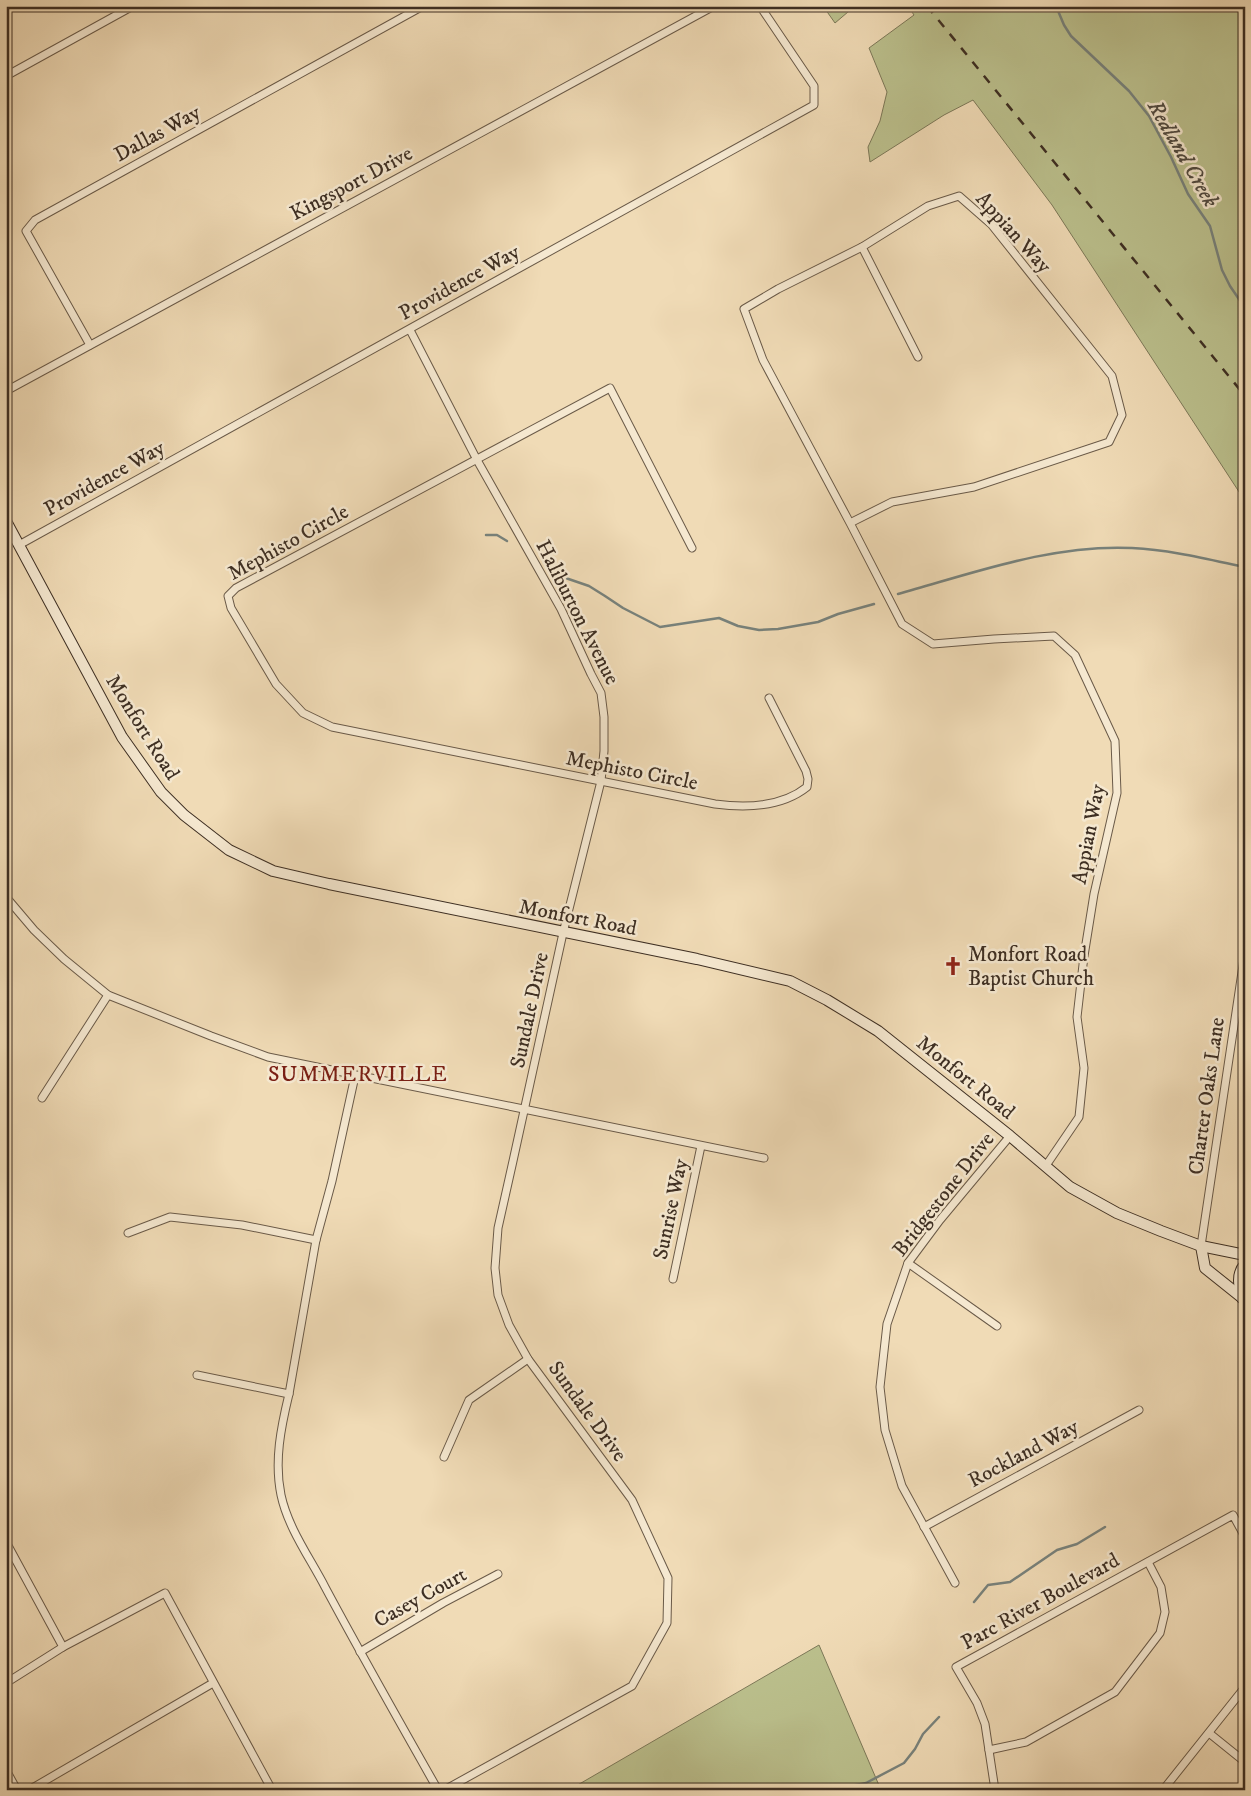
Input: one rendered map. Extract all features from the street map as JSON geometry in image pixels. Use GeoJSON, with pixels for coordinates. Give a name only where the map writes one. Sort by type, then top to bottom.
{"type":"FeatureCollection","features":[{"type":"Feature","properties":{"kind":"street"},"geometry":{"type":"LineString","coordinates":[[6,76],[133,6]]}},
{"type":"Feature","properties":{"kind":"street","name":"Dallas Way"},"geometry":{"type":"LineString","coordinates":[[90,345],[26,231],[35,220],[423,6]]}},
{"type":"Feature","properties":{"kind":"street","name":"Kingsport Drive"},"geometry":{"type":"LineString","coordinates":[[6,392],[714,6]]}},
{"type":"Feature","properties":{"kind":"street","name":"Providence Way"},"geometry":{"type":"LineString","coordinates":[[19,545],[814,105],[814,86],[760,6]]}},
{"type":"Feature","properties":{"kind":"street","name":"Appian Way"},"geometry":{"type":"LineString","coordinates":[[850,523],[892,502],[974,488],[1109,442],[1122,415],[1112,376],[990,224],[959,196],[928,206],[862,247],[778,289],[744,309],[763,360],[902,624],[933,644],[1054,636],[1075,655],[1115,741],[1117,793],[1094,894],[1077,1017],[1084,1068],[1080,1118],[1045,1167]]}},
{"type":"Feature","properties":{"kind":"street"},"geometry":{"type":"LineString","coordinates":[[862,247],[918,356]]}},
{"type":"Feature","properties":{"kind":"street","name":"Haliburton Avenue"},"geometry":{"type":"LineString","coordinates":[[410,330],[477,460],[561,609],[601,693],[604,717],[604,751],[601,781],[563,933]]}},
{"type":"Feature","properties":{"kind":"street","name":"Mephisto Circle"},"geometry":{"type":"LineString","coordinates":[[692,548],[610,388],[236,588],[228,596],[231,608],[276,684],[302,713],[332,727],[714,804],[738,807],[776,802],[801,792],[807,787],[806,771],[769,698]]}},
{"type":"Feature","properties":{"kind":"street","name":"Monfort Road"},"geometry":{"type":"LineString","coordinates":[[6,521],[102,701],[135,757],[161,792],[184,815],[229,850],[273,871],[383,896],[697,959],[790,981],[827,1000],[878,1031],[1010,1136],[1070,1187],[1117,1214],[1201,1246],[1245,1255]]}},
{"type":"Feature","properties":{"kind":"street"},"geometry":{"type":"LineString","coordinates":[[7,900],[46,942],[108,995],[268,1058],[764,1158]]}},
{"type":"Feature","properties":{"kind":"street","name":"Sundale Drive"},"geometry":{"type":"LineString","coordinates":[[442,1790],[632,1686],[667,1623],[668,1578],[632,1500],[528,1359],[509,1325],[498,1295],[495,1268],[498,1228],[563,933]]}},
{"type":"Feature","properties":{"kind":"street","name":"Charter Oaks Lane"},"geometry":{"type":"LineString","coordinates":[[1201,1246],[1245,952]]}},
{"type":"Feature","properties":{"kind":"street"},"geometry":{"type":"LineString","coordinates":[[42,1098],[108,995]]}},
{"type":"Feature","properties":{"kind":"street"},"geometry":{"type":"LineString","coordinates":[[355,1076],[332,1181],[316,1240],[289,1394],[283,1418],[278,1470],[282,1497],[289,1519],[360,1652],[438,1790]]}},
{"type":"Feature","properties":{"kind":"street","name":"Bridgestone Drive"},"geometry":{"type":"LineString","coordinates":[[955,1583],[902,1486],[885,1430],[880,1388],[887,1324],[908,1263],[940,1220],[1010,1136]]}},
{"type":"Feature","properties":{"kind":"street","name":"Sunrise Way"},"geometry":{"type":"LineString","coordinates":[[673,1279],[701,1146]]}},
{"type":"Feature","properties":{"kind":"street"},"geometry":{"type":"LineString","coordinates":[[128,1232],[170,1218],[242,1225],[316,1240]]}},
{"type":"Feature","properties":{"kind":"street"},"geometry":{"type":"LineString","coordinates":[[1201,1246],[1205,1268],[1243,1299]]}},
{"type":"Feature","properties":{"kind":"street"},"geometry":{"type":"LineString","coordinates":[[908,1263],[998,1326]]}},
{"type":"Feature","properties":{"kind":"street"},"geometry":{"type":"LineString","coordinates":[[1243,1299],[1238,1282],[1242,1267],[1245,1264]]}},
{"type":"Feature","properties":{"kind":"street"},"geometry":{"type":"LineString","coordinates":[[444,1457],[469,1400],[528,1359]]}},
{"type":"Feature","properties":{"kind":"street"},"geometry":{"type":"LineString","coordinates":[[197,1375],[289,1394]]}},
{"type":"Feature","properties":{"kind":"street","name":"Rockland Way"},"geometry":{"type":"LineString","coordinates":[[924,1527],[1139,1410]]}},
{"type":"Feature","properties":{"kind":"street","name":"Parc River Boulevard"},"geometry":{"type":"LineString","coordinates":[[995,1790],[985,1724],[977,1704],[956,1667],[1233,1515],[1245,1537]]}},
{"type":"Feature","properties":{"kind":"street"},"geometry":{"type":"LineString","coordinates":[[6,1542],[63,1647]]}},
{"type":"Feature","properties":{"kind":"street"},"geometry":{"type":"LineString","coordinates":[[989,1750],[1026,1742],[1115,1692],[1160,1633],[1165,1612],[1161,1587],[1148,1562]]}},
{"type":"Feature","properties":{"kind":"street","name":"Casey Court"},"geometry":{"type":"LineString","coordinates":[[360,1652],[443,1603],[498,1574]]}},
{"type":"Feature","properties":{"kind":"street"},"geometry":{"type":"LineString","coordinates":[[6,1683],[63,1647],[165,1593],[272,1790]]}},
{"type":"Feature","properties":{"kind":"street"},"geometry":{"type":"LineString","coordinates":[[29,1790],[213,1683]]}},
{"type":"Feature","properties":{"kind":"street"},"geometry":{"type":"LineString","coordinates":[[1163,1790],[1245,1687]]}},
{"type":"Feature","properties":{"kind":"street"},"geometry":{"type":"LineString","coordinates":[[1209,1732],[1245,1762]]}},
{"type":"Feature","properties":{"kind":"street"},"geometry":{"type":"LineString","coordinates":[[6,1770],[17,1790]]}},
{"type":"Feature","properties":{"kind":"green space"},"geometry":{"type":"Polygon","coordinates":[[[823,6],[855,6],[835,23],[823,6]]]}},
{"type":"Feature","properties":{"kind":"green space"},"geometry":{"type":"Polygon","coordinates":[[[908,6],[1245,6],[1245,501],[1052,205],[973,100],[944,115],[870,162],[868,147],[880,121],[887,92],[869,48],[914,15],[908,6]]]}},
{"type":"Feature","properties":{"kind":"green space"},"geometry":{"type":"Polygon","coordinates":[[[819,1645],[881,1790],[569,1790],[819,1645]]]}},
{"type":"Feature","properties":{"kind":"waterway","name":"Redland Creek"},"geometry":{"type":"LineString","coordinates":[[1056,6],[1071,36],[1129,91],[1149,116],[1188,194],[1210,226],[1222,270],[1245,308]]}},
{"type":"Feature","properties":{"kind":"waterway","name":"Redland Creek"},"geometry":{"type":"LineString","coordinates":[[1245,452],[1245,487]]}},
{"type":"Feature","properties":{"kind":"waterway"},"geometry":{"type":"LineString","coordinates":[[486,535],[497,535],[507,541]]}},
{"type":"Feature","properties":{"kind":"waterway"},"geometry":{"type":"LineString","coordinates":[[898,594],[984,569],[1043,555],[1102,548],[1132,548],[1161,551],[1245,567]]}},
{"type":"Feature","properties":{"kind":"waterway"},"geometry":{"type":"LineString","coordinates":[[546,565],[554,574],[589,586],[623,608],[660,627],[719,618],[738,626],[759,630],[778,629],[818,622],[874,604]]}},
{"type":"Feature","properties":{"kind":"waterway"},"geometry":{"type":"LineString","coordinates":[[974,1602],[988,1585],[1010,1582],[1057,1550],[1077,1544],[1105,1527]]}},
{"type":"Feature","properties":{"kind":"waterway"},"geometry":{"type":"LineString","coordinates":[[830,1790],[866,1783],[904,1763],[915,1749],[923,1734],[939,1717]]}},
{"type":"Feature","properties":{"kind":"railway"},"geometry":{"type":"LineString","coordinates":[[927,6],[1245,396]]}},
{"type":"Feature","properties":{"kind":"place","name":"Monfort Road Baptist Church"},"geometry":{"type":"Point","coordinates":[953,966]}},
{"type":"Feature","properties":{"kind":"district","name":"SUMMERVILLE"},"geometry":{"type":"Point","coordinates":[358,1073]}}]}
